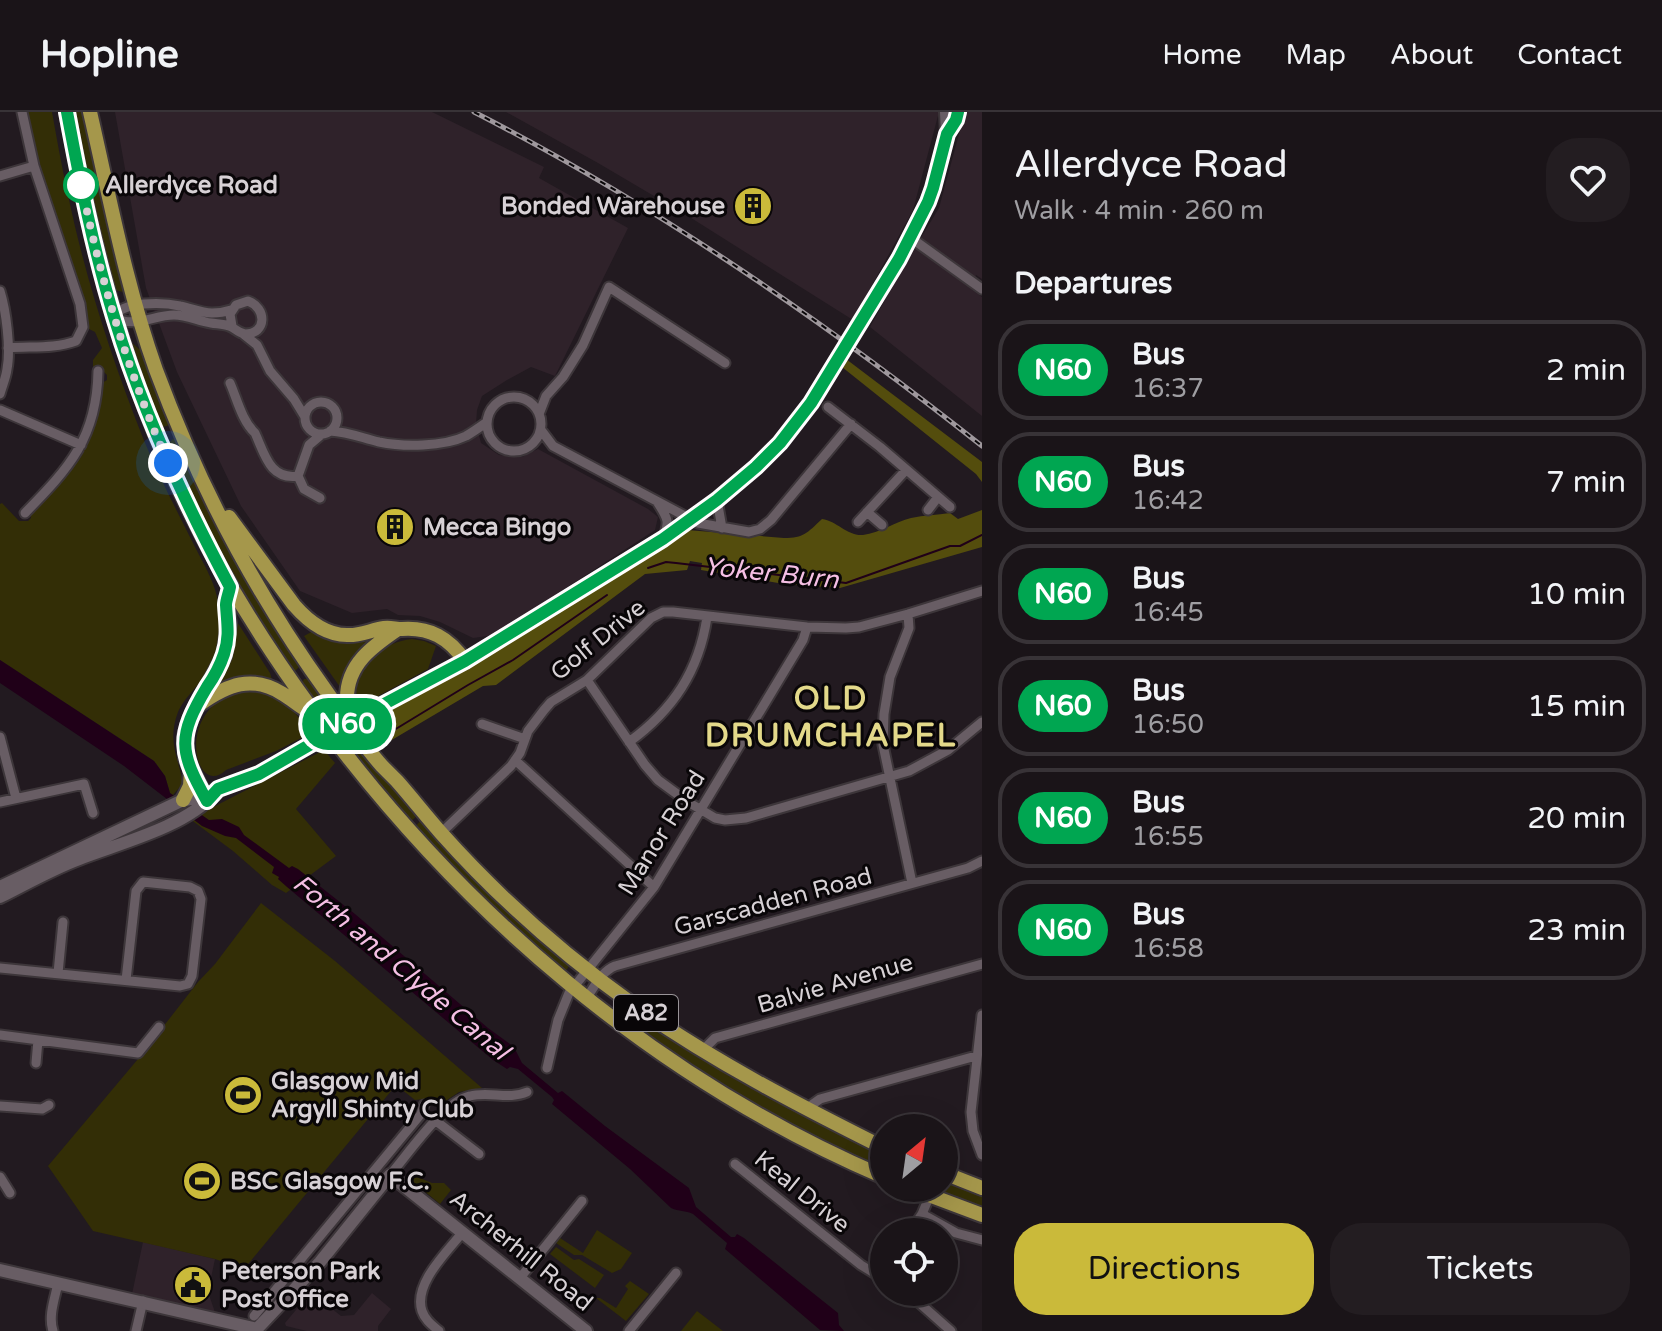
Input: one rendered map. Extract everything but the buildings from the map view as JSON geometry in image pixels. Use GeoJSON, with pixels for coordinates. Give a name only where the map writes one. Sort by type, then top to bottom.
{"type":"FeatureCollection","features":[{"type":"Feature","properties":{"kind":"main road","name":"A82"},"geometry":{"type":"LineString","coordinates":[[67,112],[90,224],[114,317],[156,437],[230,587],[262,640],[316,716],[385,803],[446,871],[505,929],[574,987],[635,1036],[720,1093],[802,1138],[870,1170]]}},
{"type":"Feature","properties":{"kind":"main road","name":"A82"},"geometry":{"type":"LineString","coordinates":[[90,112],[136,305],[166,395],[208,491],[244,562],[281,626],[353,728],[382,766],[474,868],[521,913],[595,975],[703,1050],[771,1091],[870,1141]]}},
{"type":"Feature","properties":{"kind":"main road"},"geometry":{"type":"LineString","coordinates":[[208,491],[294,605],[318,626],[345,635],[389,627],[419,629],[438,635],[453,645],[465,661]]}},
{"type":"Feature","properties":{"kind":"main road"},"geometry":{"type":"LineString","coordinates":[[197,801],[192,771],[186,758],[185,736],[187,725],[224,656],[229,623],[226,603],[230,587]]}},
{"type":"Feature","properties":{"kind":"main road"},"geometry":{"type":"LineString","coordinates":[[353,728],[347,696],[354,671],[368,650],[398,629]]}},
{"type":"Feature","properties":{"kind":"main road"},"geometry":{"type":"LineString","coordinates":[[196,707],[231,686],[252,684],[274,689],[316,716]]}},
{"type":"Feature","properties":{"kind":"main road"},"geometry":{"type":"LineString","coordinates":[[958,1179],[982,1188]]}},
{"type":"Feature","properties":{"kind":"main road"},"geometry":{"type":"LineString","coordinates":[[953,1202],[982,1215]]}},
{"type":"Feature","properties":{"kind":"street"},"geometry":{"type":"LineString","coordinates":[[8,348],[60,347],[76,341],[83,327],[80,304],[34,166],[22,112]]}},
{"type":"Feature","properties":{"kind":"street"},"geometry":{"type":"LineString","coordinates":[[0,897],[75,860],[118,846],[168,824],[218,789],[259,774],[465,661],[663,539],[717,500],[771,453],[806,410],[864,319],[911,238],[933,188],[947,134],[946,112]]}},
{"type":"Feature","properties":{"kind":"street"},"geometry":{"type":"LineString","coordinates":[[947,134],[958,112]]}},
{"type":"Feature","properties":{"kind":"street"},"geometry":{"type":"LineString","coordinates":[[0,176],[34,166]]}},
{"type":"Feature","properties":{"kind":"street"},"geometry":{"type":"LineString","coordinates":[[911,238],[982,289]]}},
{"type":"Feature","properties":{"kind":"street"},"geometry":{"type":"LineString","coordinates":[[539,414],[546,396],[563,377],[583,345],[609,287],[725,363]]}},
{"type":"Feature","properties":{"kind":"street"},"geometry":{"type":"LineString","coordinates":[[0,291],[8,348],[8,367],[0,394]]}},
{"type":"Feature","properties":{"kind":"street"},"geometry":{"type":"LineString","coordinates":[[242,333],[251,333],[261,323],[262,315],[256,305],[248,301],[231,310],[210,313],[171,304],[136,305],[120,309],[114,317],[125,322],[141,322],[175,315],[232,326],[257,345],[270,371],[294,399],[314,432],[348,432]]}},
{"type":"Feature","properties":{"kind":"street"},"geometry":{"type":"LineString","coordinates":[[231,310],[232,326]]}},
{"type":"Feature","properties":{"kind":"street"},"geometry":{"type":"LineString","coordinates":[[257,345],[258,328]]}},
{"type":"Feature","properties":{"kind":"street"},"geometry":{"type":"LineString","coordinates":[[25,513],[59,477],[85,439],[97,401],[98,371]]}},
{"type":"Feature","properties":{"kind":"street"},"geometry":{"type":"LineString","coordinates":[[230,383],[244,417],[275,472],[281,476],[298,476]]}},
{"type":"Feature","properties":{"kind":"street"},"geometry":{"type":"LineString","coordinates":[[546,396],[513,397],[497,403],[487,422],[493,442],[509,451],[520,451],[532,445],[553,446]]}},
{"type":"Feature","properties":{"kind":"street"},"geometry":{"type":"LineString","coordinates":[[294,399],[313,404]]}},
{"type":"Feature","properties":{"kind":"street"},"geometry":{"type":"LineString","coordinates":[[524,399],[535,406],[541,430],[553,446],[690,520],[749,532],[766,526],[851,424]]}},
{"type":"Feature","properties":{"kind":"street"},"geometry":{"type":"LineString","coordinates":[[320,498],[304,489],[298,476],[309,445],[307,409],[313,404],[321,402],[329,405],[348,432],[381,442],[426,444],[465,437],[493,442]]}},
{"type":"Feature","properties":{"kind":"street"},"geometry":{"type":"LineString","coordinates":[[828,407],[950,507]]}},
{"type":"Feature","properties":{"kind":"street"},"geometry":{"type":"LineString","coordinates":[[0,410],[81,445]]}},
{"type":"Feature","properties":{"kind":"street"},"geometry":{"type":"LineString","coordinates":[[309,445],[336,423],[337,418]]}},
{"type":"Feature","properties":{"kind":"street"},"geometry":{"type":"LineString","coordinates":[[465,437],[487,422]]}},
{"type":"Feature","properties":{"kind":"street"},"geometry":{"type":"LineString","coordinates":[[532,445],[541,430]]}},
{"type":"Feature","properties":{"kind":"street"},"geometry":{"type":"LineString","coordinates":[[858,522],[906,470]]}},
{"type":"Feature","properties":{"kind":"street"},"geometry":{"type":"LineString","coordinates":[[928,510],[938,497]]}},
{"type":"Feature","properties":{"kind":"street"},"geometry":{"type":"LineString","coordinates":[[717,500],[722,528]]}},
{"type":"Feature","properties":{"kind":"street"},"geometry":{"type":"LineString","coordinates":[[658,503],[668,520],[663,539]]}},
{"type":"Feature","properties":{"kind":"street"},"geometry":{"type":"LineString","coordinates":[[867,512],[882,525]]}},
{"type":"Feature","properties":{"kind":"street","name":"Golf Drive"},"geometry":{"type":"LineString","coordinates":[[441,833],[504,774],[515,760],[528,731],[551,702],[587,680],[657,614],[673,612],[828,629],[859,627],[982,591]]}},
{"type":"Feature","properties":{"kind":"street"},"geometry":{"type":"LineString","coordinates":[[908,614],[909,628],[890,677],[883,745],[912,883]]}},
{"type":"Feature","properties":{"kind":"street"},"geometry":{"type":"LineString","coordinates":[[629,742],[666,710],[682,688],[701,645],[707,617]]}},
{"type":"Feature","properties":{"kind":"street","name":"Manor Road"},"geometry":{"type":"LineString","coordinates":[[595,975],[654,887],[803,640],[807,627]]}},
{"type":"Feature","properties":{"kind":"street"},"geometry":{"type":"LineString","coordinates":[[587,680],[658,780],[700,810],[725,820],[746,818],[890,777],[932,760],[967,737],[982,722]]}},
{"type":"Feature","properties":{"kind":"street"},"geometry":{"type":"LineString","coordinates":[[482,724],[525,739]]}},
{"type":"Feature","properties":{"kind":"street"},"geometry":{"type":"LineString","coordinates":[[0,737],[16,798]]}},
{"type":"Feature","properties":{"kind":"street"},"geometry":{"type":"LineString","coordinates":[[515,760],[654,887]]}},
{"type":"Feature","properties":{"kind":"street"},"geometry":{"type":"LineString","coordinates":[[0,802],[84,784],[93,813]]}},
{"type":"Feature","properties":{"kind":"street"},"geometry":{"type":"LineString","coordinates":[[0,887],[158,812],[197,801]]}},
{"type":"Feature","properties":{"kind":"street","name":"Garscadden Road"},"geometry":{"type":"LineString","coordinates":[[587,997],[595,975],[615,966],[968,868],[982,861]]}},
{"type":"Feature","properties":{"kind":"street"},"geometry":{"type":"LineString","coordinates":[[0,968],[180,986],[188,984],[192,976],[201,899],[198,891],[190,887],[143,882],[136,891],[126,980]]}},
{"type":"Feature","properties":{"kind":"street"},"geometry":{"type":"LineString","coordinates":[[58,973],[63,922]]}},
{"type":"Feature","properties":{"kind":"street","name":"Balvie Avenue"},"geometry":{"type":"LineString","coordinates":[[703,1050],[715,1038],[982,964]]}},
{"type":"Feature","properties":{"kind":"street"},"geometry":{"type":"LineString","coordinates":[[547,1068],[558,1020],[569,993],[595,975]]}},
{"type":"Feature","properties":{"kind":"street"},"geometry":{"type":"LineString","coordinates":[[982,1015],[971,1121],[982,1155]]}},
{"type":"Feature","properties":{"kind":"street"},"geometry":{"type":"LineString","coordinates":[[0,1035],[138,1053],[159,1027]]}},
{"type":"Feature","properties":{"kind":"street"},"geometry":{"type":"LineString","coordinates":[[36,1063],[38,1040]]}},
{"type":"Feature","properties":{"kind":"street"},"geometry":{"type":"LineString","coordinates":[[806,1109],[820,1099],[976,1056]]}},
{"type":"Feature","properties":{"kind":"street"},"geometry":{"type":"LineString","coordinates":[[258,1327],[320,1262],[450,1106],[470,1096],[514,1096],[527,1092]]}},
{"type":"Feature","properties":{"kind":"street"},"geometry":{"type":"LineString","coordinates":[[0,1106],[42,1109],[49,1105]]}},
{"type":"Feature","properties":{"kind":"street"},"geometry":{"type":"LineString","coordinates":[[258,1327],[306,1251],[421,1114],[424,1105]]}},
{"type":"Feature","properties":{"kind":"street"},"geometry":{"type":"LineString","coordinates":[[436,1121],[479,1154]]}},
{"type":"Feature","properties":{"kind":"street","name":"Keal Drive"},"geometry":{"type":"LineString","coordinates":[[735,1164],[870,1271]]}},
{"type":"Feature","properties":{"kind":"street","name":"Archerhill Road"},"geometry":{"type":"LineString","coordinates":[[390,1175],[586,1331]]}},
{"type":"Feature","properties":{"kind":"street"},"geometry":{"type":"LineString","coordinates":[[0,1177],[10,1193]]}},
{"type":"Feature","properties":{"kind":"street"},"geometry":{"type":"LineString","coordinates":[[520,1278],[582,1201]]}},
{"type":"Feature","properties":{"kind":"street"},"geometry":{"type":"LineString","coordinates":[[919,1218],[927,1202]]}},
{"type":"Feature","properties":{"kind":"street"},"geometry":{"type":"LineString","coordinates":[[922,1214],[956,1233],[982,1240]]}},
{"type":"Feature","properties":{"kind":"street"},"geometry":{"type":"LineString","coordinates":[[439,1331],[423,1314],[423,1290],[430,1273],[462,1233]]}},
{"type":"Feature","properties":{"kind":"street"},"geometry":{"type":"LineString","coordinates":[[306,1251],[320,1262]]}},
{"type":"Feature","properties":{"kind":"street"},"geometry":{"type":"LineString","coordinates":[[0,1270],[258,1327]]}},
{"type":"Feature","properties":{"kind":"street"},"geometry":{"type":"LineString","coordinates":[[629,1331],[676,1273]]}},
{"type":"Feature","properties":{"kind":"street"},"geometry":{"type":"LineString","coordinates":[[53,1331],[51,1317],[58,1283]]}},
{"type":"Feature","properties":{"kind":"street"},"geometry":{"type":"LineString","coordinates":[[136,1331],[143,1301]]}},
{"type":"Feature","properties":{"kind":"street"},"geometry":{"type":"LineString","coordinates":[[923,1306],[951,1331]]}},
{"type":"Feature","properties":{"kind":"street"},"geometry":{"type":"LineString","coordinates":[[199,1316],[215,1331]]}},
{"type":"Feature","properties":{"kind":"shaded area"},"geometry":{"type":"Polygon","coordinates":[[[25,112],[52,112],[75,226],[110,348],[149,452],[208,571],[217,597],[220,618],[213,659],[180,708],[175,722],[174,749],[183,783],[173,795],[154,761],[0,660],[0,504],[19,521],[31,518],[30,513],[59,482],[85,445],[97,415],[102,383],[107,380],[101,369],[93,368],[93,360],[102,348],[95,332],[85,327],[87,315],[84,314],[41,177],[25,112]]]}},
{"type":"Feature","properties":{"kind":"shaded area"},"geometry":{"type":"Polygon","coordinates":[[[71,112],[85,112],[127,293],[112,292],[71,112]]]}},
{"type":"Feature","properties":{"kind":"shaded area"},"geometry":{"type":"Polygon","coordinates":[[[115,112],[432,112],[544,167],[539,178],[628,228],[555,376],[531,367],[507,380],[482,396],[476,424],[481,443],[499,455],[522,457],[538,449],[648,509],[658,517],[655,530],[494,635],[473,638],[440,622],[420,616],[398,615],[387,609],[352,613],[300,591],[241,506],[177,372],[146,288],[115,112]]]}},
{"type":"Feature","properties":{"kind":"shaded area"},"geometry":{"type":"Polygon","coordinates":[[[506,112],[939,112],[913,210],[853,320],[688,216],[506,112]]]}},
{"type":"Feature","properties":{"kind":"shaded area"},"geometry":{"type":"Polygon","coordinates":[[[965,112],[982,112],[982,279],[976,275],[970,288],[982,297],[982,416],[870,327],[939,208],[965,112]]]}},
{"type":"Feature","properties":{"kind":"shaded area"},"geometry":{"type":"Polygon","coordinates":[[[130,341],[139,349],[144,348],[170,423],[167,426],[159,424],[130,341]]]}},
{"type":"Feature","properties":{"kind":"shaded area"},"geometry":{"type":"Polygon","coordinates":[[[846,359],[982,462],[982,482],[842,367],[846,359]]]}},
{"type":"Feature","properties":{"kind":"shaded area"},"geometry":{"type":"Polygon","coordinates":[[[173,439],[178,440],[301,665],[295,671],[289,669],[231,574],[169,449],[168,444],[173,439]]]}},
{"type":"Feature","properties":{"kind":"shaded area"},"geometry":{"type":"Polygon","coordinates":[[[982,510],[982,547],[840,588],[784,584],[701,570],[702,563],[690,561],[687,570],[645,574],[496,685],[483,686],[385,744],[369,723],[687,530],[791,538],[805,534],[822,519],[863,535],[911,518],[950,513],[958,519],[982,510]]]}},
{"type":"Feature","properties":{"kind":"shaded area"},"geometry":{"type":"Polygon","coordinates":[[[234,617],[270,673],[273,683],[210,690],[234,617]]]}},
{"type":"Feature","properties":{"kind":"shaded area"},"geometry":{"type":"Polygon","coordinates":[[[315,630],[388,631],[344,689],[304,636],[315,630]]]}},
{"type":"Feature","properties":{"kind":"shaded area"},"geometry":{"type":"Polygon","coordinates":[[[412,639],[436,646],[428,669],[358,707],[358,682],[369,661],[388,646],[412,639]]]}},
{"type":"Feature","properties":{"kind":"shaded area"},"geometry":{"type":"Polygon","coordinates":[[[304,679],[309,679],[419,814],[408,824],[303,689],[304,679]]]}},
{"type":"Feature","properties":{"kind":"shaded area"},"geometry":{"type":"Polygon","coordinates":[[[245,690],[266,693],[283,702],[311,733],[215,776],[205,773],[196,747],[198,730],[207,713],[222,699],[245,690]]]}},
{"type":"Feature","properties":{"kind":"shaded area"},"geometry":{"type":"Polygon","coordinates":[[[324,750],[335,763],[296,809],[336,856],[286,893],[190,819],[324,750]]]}},
{"type":"Feature","properties":{"kind":"shaded area"},"geometry":{"type":"Polygon","coordinates":[[[422,819],[573,961],[564,973],[516,932],[413,829],[422,819]]]}},
{"type":"Feature","properties":{"kind":"shaded area"},"geometry":{"type":"Polygon","coordinates":[[[261,903],[335,961],[482,1088],[459,1092],[438,1106],[424,1099],[415,1100],[396,1085],[244,1269],[215,1259],[93,1231],[48,1166],[215,964],[261,903]]]}},
{"type":"Feature","properties":{"kind":"shaded area"},"geometry":{"type":"Polygon","coordinates":[[[635,1011],[773,1099],[870,1148],[870,1163],[740,1096],[640,1031],[635,1011]]]}},
{"type":"Feature","properties":{"kind":"shaded area"},"geometry":{"type":"Polygon","coordinates":[[[410,1174],[432,1183],[444,1183],[451,1190],[440,1204],[407,1177],[410,1174]]]}},
{"type":"Feature","properties":{"kind":"shaded area"},"geometry":{"type":"Polygon","coordinates":[[[958,1185],[982,1194],[982,1206],[958,1199],[958,1185]]]}},
{"type":"Feature","properties":{"kind":"shaded area"},"geometry":{"type":"Polygon","coordinates":[[[597,1230],[632,1253],[621,1269],[612,1273],[556,1243],[560,1238],[583,1253],[597,1230]]]}},
{"type":"Feature","properties":{"kind":"shaded area"},"geometry":{"type":"Polygon","coordinates":[[[143,1242],[215,1259],[208,1292],[218,1321],[131,1299],[143,1242]]]}},
{"type":"Feature","properties":{"kind":"shaded area"},"geometry":{"type":"Polygon","coordinates":[[[556,1247],[604,1275],[595,1288],[550,1254],[556,1247]]]}},
{"type":"Feature","properties":{"kind":"shaded area"},"geometry":{"type":"Polygon","coordinates":[[[630,1281],[649,1294],[626,1321],[596,1298],[616,1308],[630,1281]]]}},
{"type":"Feature","properties":{"kind":"shaded area"},"geometry":{"type":"Polygon","coordinates":[[[311,1292],[341,1316],[354,1315],[372,1293],[391,1309],[378,1326],[378,1331],[307,1331],[286,1326],[285,1323],[311,1292]]]}},
{"type":"Feature","properties":{"kind":"shaded area"},"geometry":{"type":"Polygon","coordinates":[[[697,1311],[723,1331],[681,1331],[697,1311]]]}},
{"type":"Feature","properties":{"kind":"water","name":"Forth and Clyde Canal"},"geometry":{"type":"Polygon","coordinates":[[[0,660],[154,761],[165,776],[170,793],[209,820],[222,819],[239,827],[244,835],[289,868],[298,869],[355,914],[514,1047],[522,1063],[558,1093],[562,1091],[689,1188],[696,1207],[731,1237],[737,1234],[744,1238],[838,1313],[839,1325],[844,1331],[820,1330],[725,1249],[727,1243],[693,1214],[671,1208],[552,1104],[552,1097],[518,1069],[507,1069],[493,1060],[287,887],[272,873],[274,867],[236,838],[202,826],[124,766],[0,683],[0,660]]]}},
{"type":"Feature","properties":{"kind":"waterway","name":"Yoker Burn"},"geometry":{"type":"LineString","coordinates":[[648,568],[666,562],[846,583],[950,546],[960,546],[982,535]]}},
{"type":"Feature","properties":{"kind":"waterway","name":"Yoker Burn"},"geometry":{"type":"LineString","coordinates":[[381,738],[513,660],[607,595]]}},
{"type":"Feature","properties":{"kind":"railway"},"geometry":{"type":"LineString","coordinates":[[474,112],[607,185],[736,266],[861,354],[982,446]]}},
{"type":"Feature","properties":{"kind":"bus line","name":"N60"},"geometry":{"type":"LineString","coordinates":[[67,112],[96,252],[122,342],[156,437],[230,587],[226,603],[229,623],[224,656],[187,725],[185,736],[186,758],[207,801],[218,789],[259,774],[465,661],[663,539],[756,467],[780,443],[811,403],[899,259],[928,202],[947,134],[958,112]]}},
{"type":"Feature","properties":{"kind":"place","name":"Allerdyce Road"},"geometry":{"type":"Point","coordinates":[81,185]}},
{"type":"Feature","properties":{"kind":"place","name":"Bonded Warehouse"},"geometry":{"type":"Point","coordinates":[753,206]}},
{"type":"Feature","properties":{"kind":"place","name":"Mecca Bingo"},"geometry":{"type":"Point","coordinates":[395,527]}},
{"type":"Feature","properties":{"kind":"place","name":"Glasgow Mid Argyll Shinty Club"},"geometry":{"type":"Point","coordinates":[243,1095]}},
{"type":"Feature","properties":{"kind":"place","name":"BSC Glasgow F.C."},"geometry":{"type":"Point","coordinates":[202,1181]}},
{"type":"Feature","properties":{"kind":"place","name":"Peterson Park Post Office"},"geometry":{"type":"Point","coordinates":[193,1285]}},
{"type":"Feature","properties":{"kind":"district","name":"OLD DRUMCHAPEL"},"geometry":{"type":"Point","coordinates":[831,718]}},
{"type":"Feature","properties":{"kind":"route"},"geometry":{"type":"LineString","coordinates":[[81,185],[80,177],[114,317],[168,463]]}}]}
